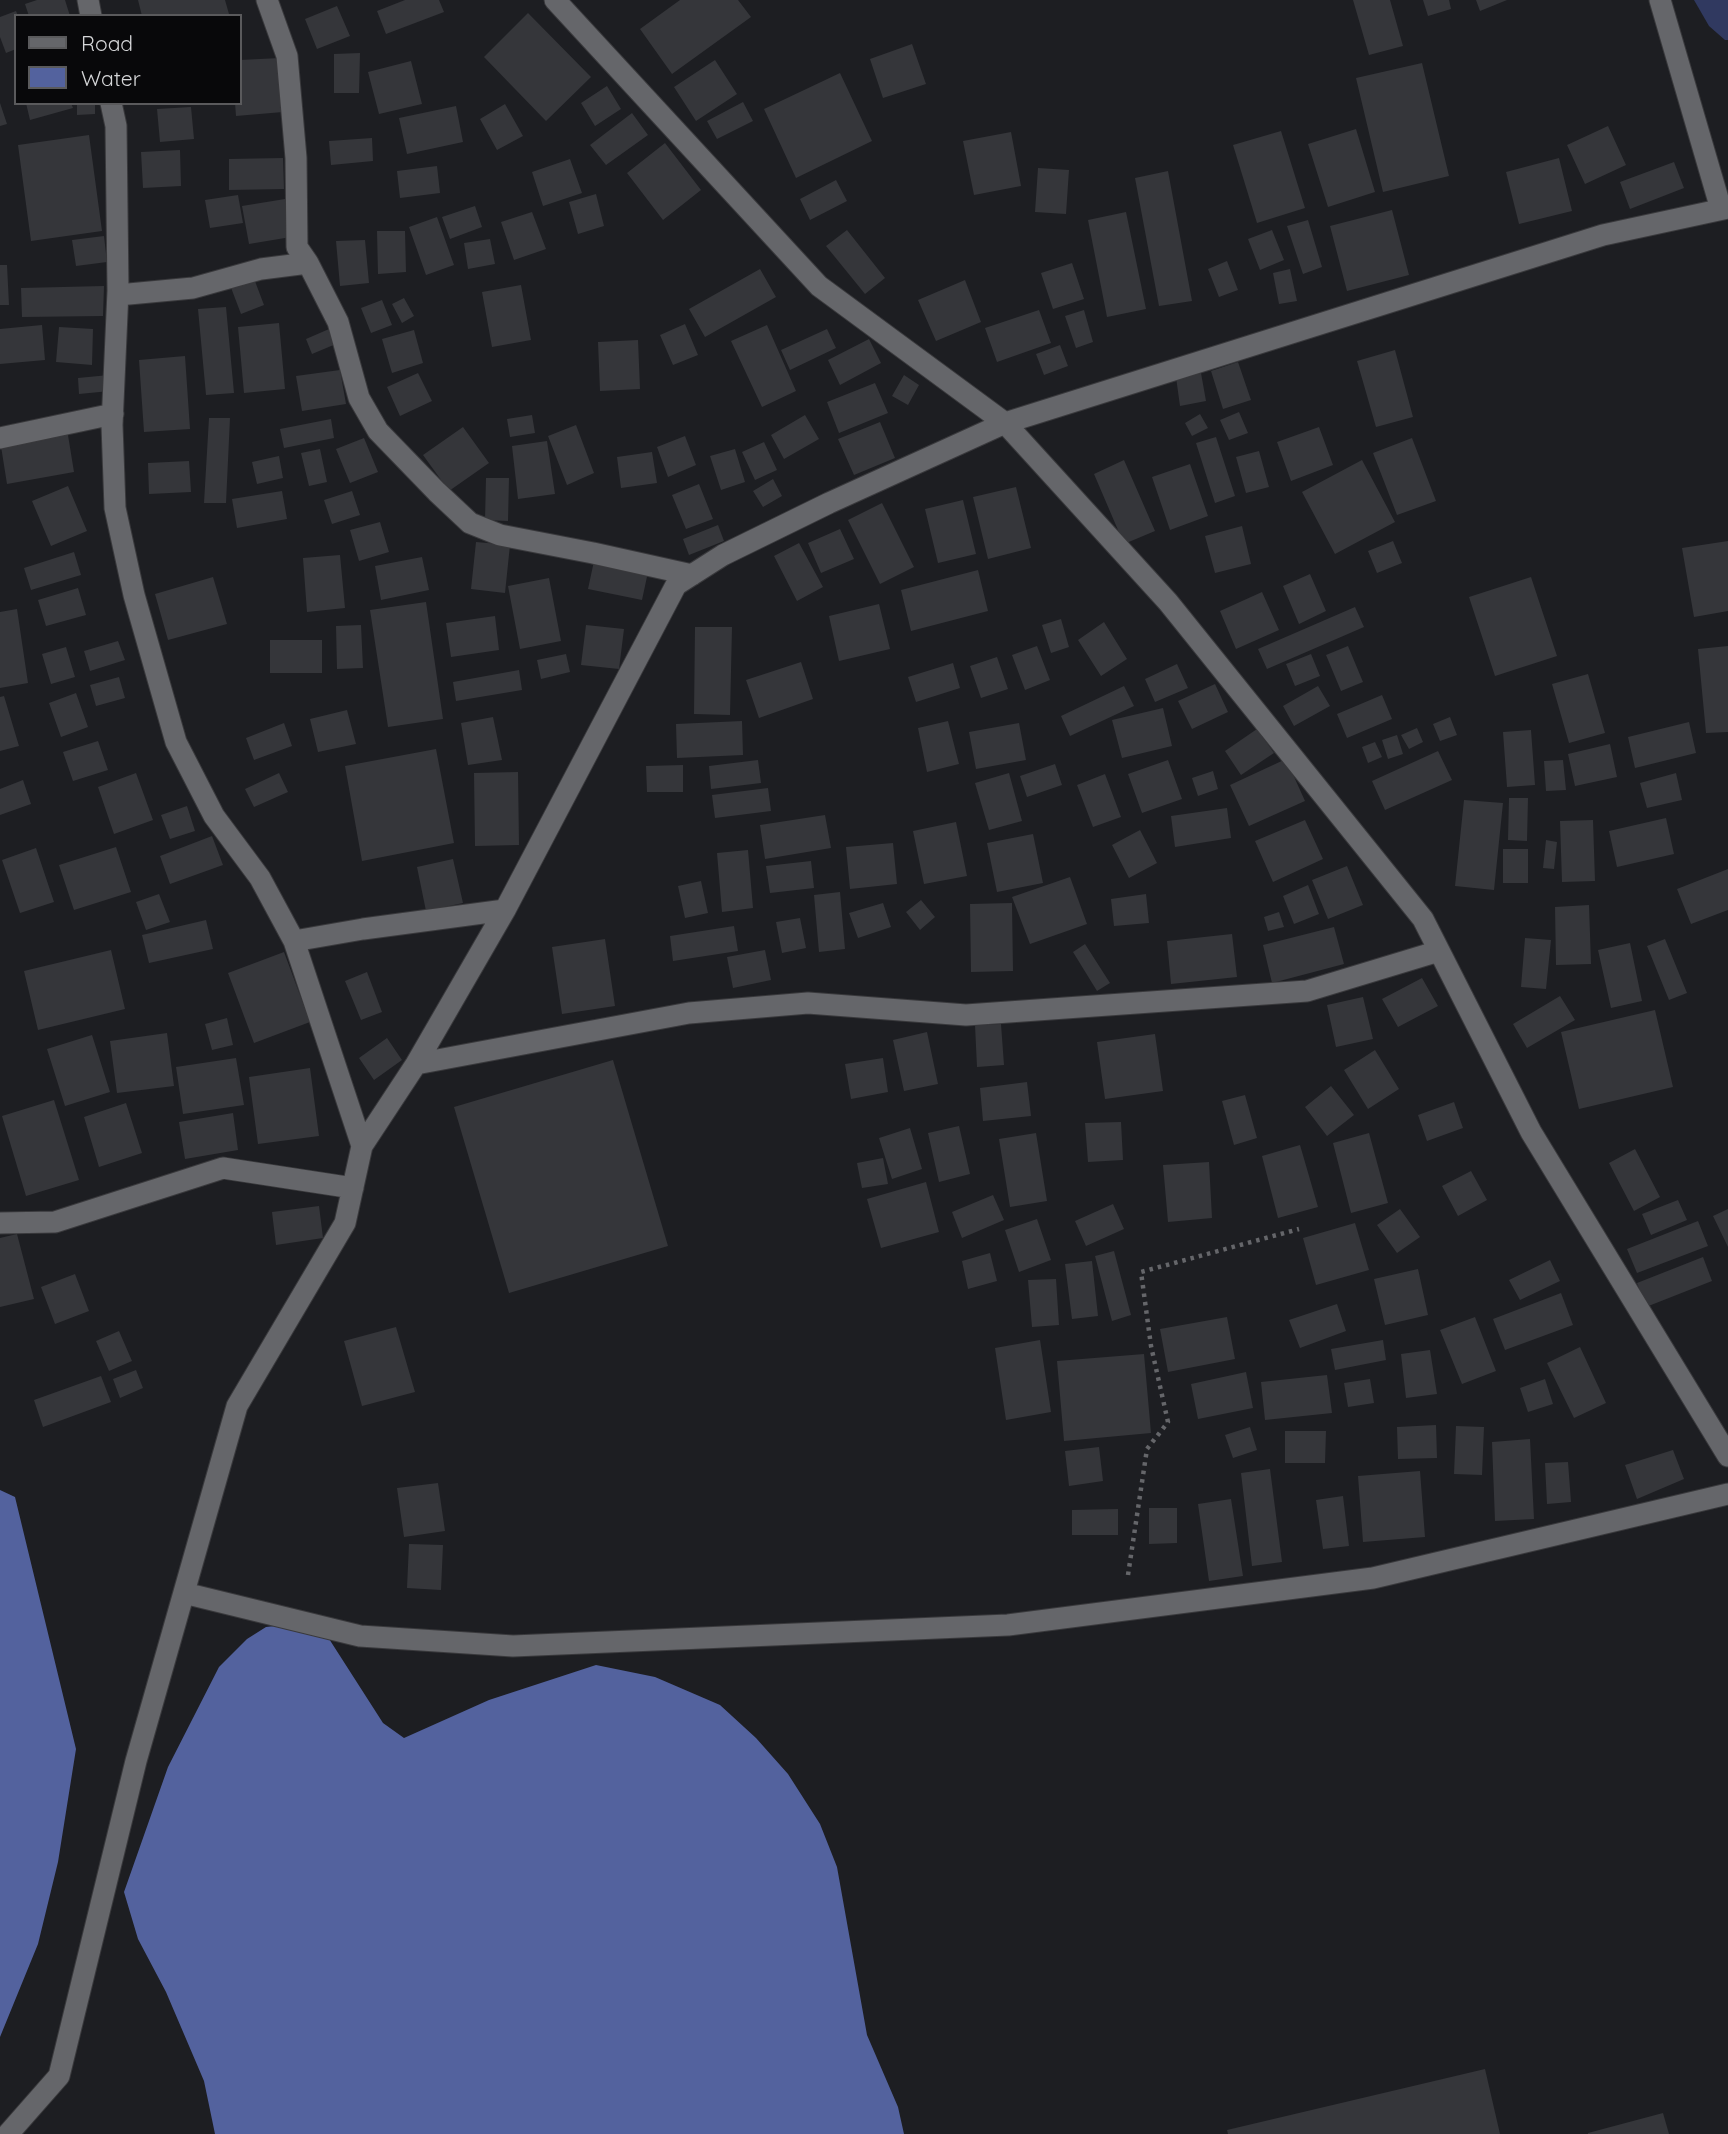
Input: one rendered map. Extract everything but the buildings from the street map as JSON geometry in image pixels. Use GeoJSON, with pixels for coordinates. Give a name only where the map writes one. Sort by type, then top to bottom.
{"type":"FeatureCollection","features":[{"type":"Feature","properties":{"kind":"street"},"geometry":{"type":"LineString","coordinates":[[267,0],[287,56],[296,158],[297,247],[338,322],[359,398],[378,431],[470,523],[500,535],[692,575]]}},
{"type":"Feature","properties":{"kind":"street"},"geometry":{"type":"LineString","coordinates":[[555,0],[819,286],[1005,423],[1168,602],[1423,919],[1531,1132],[1728,1456]]}},
{"type":"Feature","properties":{"kind":"street"},"geometry":{"type":"LineString","coordinates":[[8,2134],[59,2077],[136,1761],[237,1406],[345,1223],[362,1146],[416,1064],[505,910],[676,585],[723,555],[829,503],[1005,423],[1603,235],[1725,208],[1660,0]]}},
{"type":"Feature","properties":{"kind":"street"},"geometry":{"type":"LineString","coordinates":[[111,105],[116,126],[118,295],[113,414],[115,508],[134,595],[176,742],[214,816],[260,877],[294,941],[362,1146]]}},
{"type":"Feature","properties":{"kind":"street"},"geometry":{"type":"LineString","coordinates":[[118,295],[194,288],[261,269],[308,263]]}},
{"type":"Feature","properties":{"kind":"street"},"geometry":{"type":"LineString","coordinates":[[0,438],[113,414]]}},
{"type":"Feature","properties":{"kind":"street"},"geometry":{"type":"LineString","coordinates":[[294,941],[505,910]]}},
{"type":"Feature","properties":{"kind":"street"},"geometry":{"type":"LineString","coordinates":[[416,1064],[690,1013],[808,1003],[966,1015],[1307,991],[1439,951]]}},
{"type":"Feature","properties":{"kind":"street"},"geometry":{"type":"LineString","coordinates":[[0,1223],[55,1222],[223,1168],[353,1188]]}},
{"type":"Feature","properties":{"kind":"street"},"geometry":{"type":"LineString","coordinates":[[184,1593],[360,1636],[513,1646],[1008,1625],[1373,1578],[1728,1494]]}},
{"type":"Feature","properties":{"kind":"path"},"geometry":{"type":"LineString","coordinates":[[1122,1610],[1147,1449],[1168,1422],[1151,1346],[1141,1272],[1299,1229]]}},
{"type":"Feature","properties":{"kind":"shaded area"},"geometry":{"type":"Polygon","coordinates":[[[1694,0],[1728,0],[1728,40],[1709,26],[1694,0]]]}},
{"type":"Feature","properties":{"kind":"water"},"geometry":{"type":"Polygon","coordinates":[[[0,1490],[15,1497],[76,1749],[58,1862],[38,1944],[0,2037],[0,1490]]]}},
{"type":"Feature","properties":{"kind":"water"},"geometry":{"type":"Polygon","coordinates":[[[310,1622],[324,1631],[383,1723],[404,1738],[489,1700],[596,1665],[655,1677],[720,1705],[756,1738],[788,1774],[820,1824],[837,1867],[867,2035],[898,2107],[904,2134],[215,2134],[204,2081],[166,1992],[138,1939],[124,1892],[168,1767],[219,1667],[247,1639],[266,1627],[310,1622]]]}}]}
